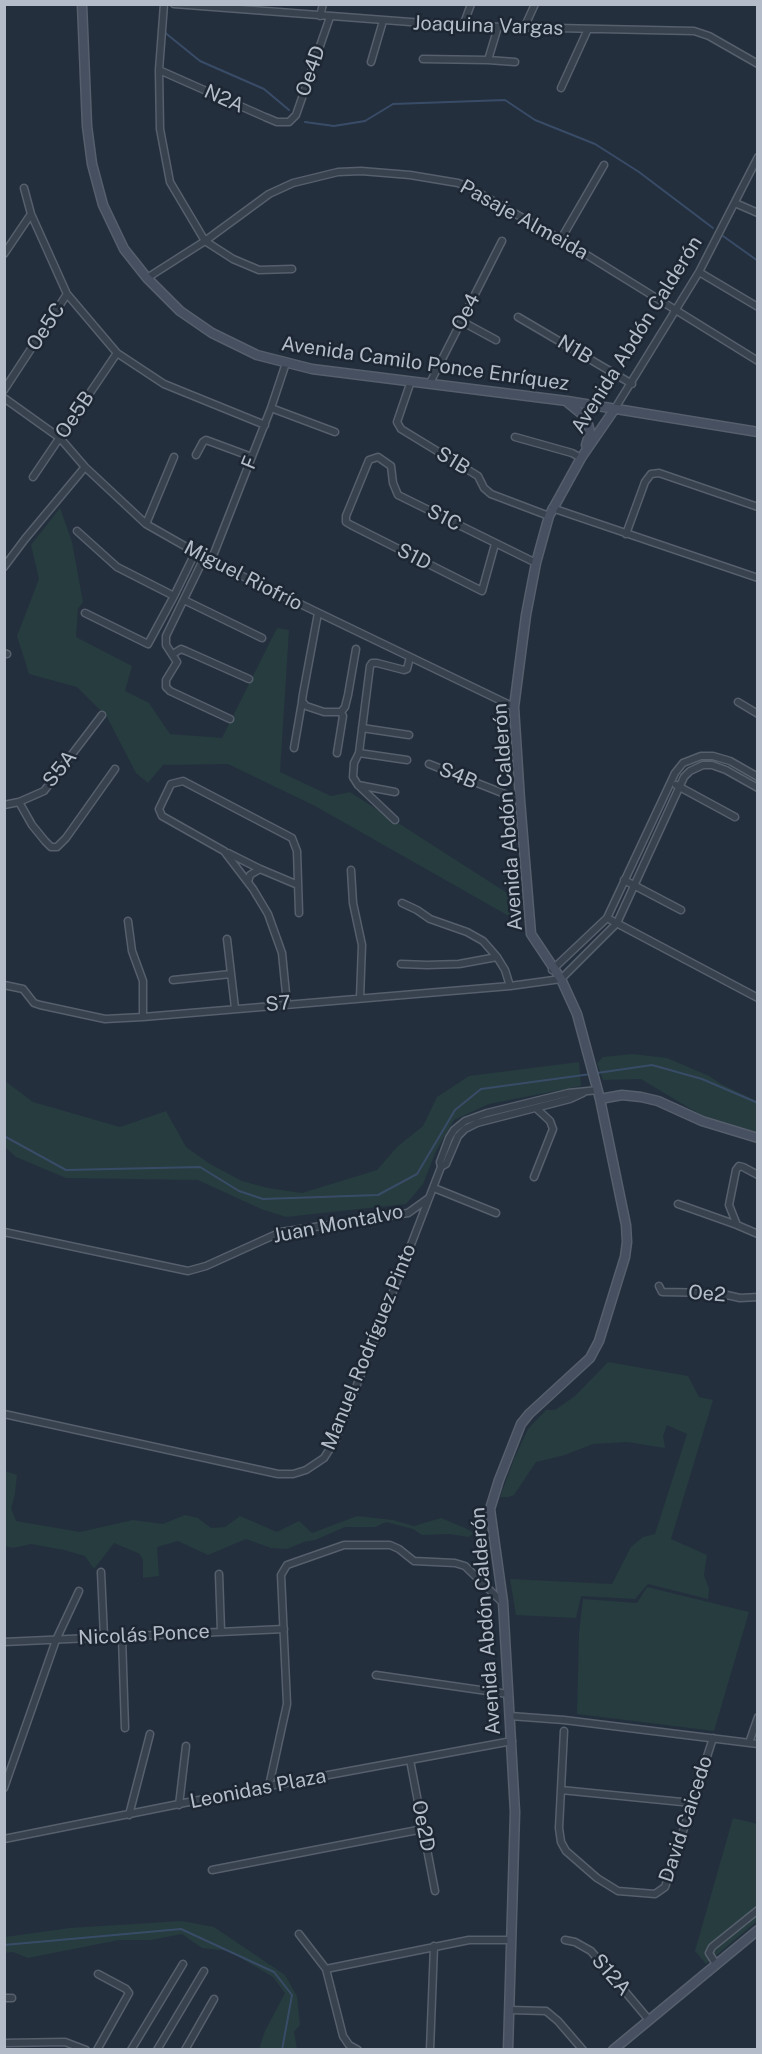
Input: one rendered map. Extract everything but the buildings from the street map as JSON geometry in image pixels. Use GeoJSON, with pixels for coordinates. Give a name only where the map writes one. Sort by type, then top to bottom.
{"type":"FeatureCollection","features":[{"type":"Feature","properties":{"kind":"street","name":"Avenida Camilo Ponce Enríquez"},"geometry":{"type":"LineString","coordinates":[[82,4],[87,126],[92,164],[107,216],[124,249],[147,278],[180,310],[212,333],[257,355],[312,369],[567,401],[758,432]]}},
{"type":"Feature","properties":{"kind":"street"},"geometry":{"type":"LineString","coordinates":[[164,4],[159,70],[160,129],[170,182],[206,241],[233,259],[259,270],[291,269]]}},
{"type":"Feature","properties":{"kind":"street","name":"Joaquina Vargas"},"geometry":{"type":"LineString","coordinates":[[174,4],[463,26],[694,31],[709,36],[758,64]]}},
{"type":"Feature","properties":{"kind":"street"},"geometry":{"type":"LineString","coordinates":[[320,16],[323,4]]}},
{"type":"Feature","properties":{"kind":"street"},"geometry":{"type":"LineString","coordinates":[[463,26],[471,4]]}},
{"type":"Feature","properties":{"kind":"street"},"geometry":{"type":"LineString","coordinates":[[524,28],[535,4]]}},
{"type":"Feature","properties":{"kind":"street","name":"Oe4D"},"geometry":{"type":"LineString","coordinates":[[289,122],[296,115],[330,17]]}},
{"type":"Feature","properties":{"kind":"street"},"geometry":{"type":"LineString","coordinates":[[371,62],[383,21]]}},
{"type":"Feature","properties":{"kind":"street"},"geometry":{"type":"LineString","coordinates":[[488,60],[498,27]]}},
{"type":"Feature","properties":{"kind":"street"},"geometry":{"type":"LineString","coordinates":[[561,88],[588,29]]}},
{"type":"Feature","properties":{"kind":"street"},"geometry":{"type":"LineString","coordinates":[[423,59],[515,62]]}},
{"type":"Feature","properties":{"kind":"street","name":"N2A"},"geometry":{"type":"LineString","coordinates":[[159,70],[277,122],[289,122]]}},
{"type":"Feature","properties":{"kind":"street","name":"Avenida Abdón Calderón"},"geometry":{"type":"LineString","coordinates":[[508,2049],[515,1812],[503,1602],[490,1509],[521,1424],[590,1358],[595,1349],[625,1257],[627,1242],[626,1225],[598,1091],[577,1014],[561,979],[552,969],[531,934],[514,707],[526,615],[536,563],[550,512],[581,458],[632,384],[699,272],[758,157]]}},
{"type":"Feature","properties":{"kind":"street"},"geometry":{"type":"LineString","coordinates":[[561,239],[604,165]]}},
{"type":"Feature","properties":{"kind":"street","name":"Pasaje Almeida"},"geometry":{"type":"LineString","coordinates":[[147,278],[206,241],[269,194],[293,183],[338,172],[362,171],[411,175],[458,183],[470,188],[561,239],[758,361]]}},
{"type":"Feature","properties":{"kind":"street"},"geometry":{"type":"LineString","coordinates":[[24,188],[31,214],[67,294],[117,353],[164,384],[265,425]]}},
{"type":"Feature","properties":{"kind":"street"},"geometry":{"type":"LineString","coordinates":[[735,203],[758,213]]}},
{"type":"Feature","properties":{"kind":"street"},"geometry":{"type":"LineString","coordinates":[[4,254],[31,214]]}},
{"type":"Feature","properties":{"kind":"street","name":"Oe4"},"geometry":{"type":"LineString","coordinates":[[430,383],[502,241]]}},
{"type":"Feature","properties":{"kind":"street"},"geometry":{"type":"LineString","coordinates":[[699,272],[758,307]]}},
{"type":"Feature","properties":{"kind":"street","name":"Oe5C"},"geometry":{"type":"LineString","coordinates":[[4,390],[67,294]]}},
{"type":"Feature","properties":{"kind":"street","name":"N1B"},"geometry":{"type":"LineString","coordinates":[[518,317],[632,384]]}},
{"type":"Feature","properties":{"kind":"street"},"geometry":{"type":"LineString","coordinates":[[461,321],[496,340]]}},
{"type":"Feature","properties":{"kind":"street","name":"Oe5B"},"geometry":{"type":"LineString","coordinates":[[33,477],[117,353]]}},
{"type":"Feature","properties":{"kind":"street","name":"F"},"geometry":{"type":"LineString","coordinates":[[230,719],[166,687],[166,680],[177,662],[166,645],[166,636],[207,559],[252,457],[285,363]]}},
{"type":"Feature","properties":{"kind":"street","name":"S1B"},"geometry":{"type":"LineString","coordinates":[[411,381],[397,422],[401,429],[478,476],[484,488],[491,494],[626,534],[758,578]]}},
{"type":"Feature","properties":{"kind":"street","name":"Miguel Riofrío"},"geometry":{"type":"LineString","coordinates":[[4,398],[60,438],[85,467],[146,524],[207,559],[514,707]]}},
{"type":"Feature","properties":{"kind":"street"},"geometry":{"type":"LineString","coordinates":[[514,437],[572,453],[581,458],[589,437],[589,428],[583,415],[567,401]]}},
{"type":"Feature","properties":{"kind":"street"},"geometry":{"type":"LineString","coordinates":[[271,408],[335,432]]}},
{"type":"Feature","properties":{"kind":"street"},"geometry":{"type":"LineString","coordinates":[[196,455],[202,442],[206,440],[252,457]]}},
{"type":"Feature","properties":{"kind":"street"},"geometry":{"type":"LineString","coordinates":[[146,524],[174,456]]}},
{"type":"Feature","properties":{"kind":"street","name":"S1C"},"geometry":{"type":"LineString","coordinates":[[346,522],[346,516],[369,460],[378,457],[391,465],[393,483],[398,495],[536,563]]}},
{"type":"Feature","properties":{"kind":"street"},"geometry":{"type":"LineString","coordinates":[[4,567],[85,467]]}},
{"type":"Feature","properties":{"kind":"street"},"geometry":{"type":"LineString","coordinates":[[626,534],[645,482],[651,474],[659,473],[758,507]]}},
{"type":"Feature","properties":{"kind":"street","name":"S1D"},"geometry":{"type":"LineString","coordinates":[[346,522],[482,591],[495,544]]}},
{"type":"Feature","properties":{"kind":"street"},"geometry":{"type":"LineString","coordinates":[[77,531],[117,567],[174,596]]}},
{"type":"Feature","properties":{"kind":"street"},"geometry":{"type":"LineString","coordinates":[[85,613],[148,644],[195,553]]}},
{"type":"Feature","properties":{"kind":"street"},"geometry":{"type":"LineString","coordinates":[[184,600],[262,638]]}},
{"type":"Feature","properties":{"kind":"street"},"geometry":{"type":"LineString","coordinates":[[294,748],[318,613]]}},
{"type":"Feature","properties":{"kind":"street"},"geometry":{"type":"LineString","coordinates":[[172,654],[181,649],[249,679]]}},
{"type":"Feature","properties":{"kind":"street"},"geometry":{"type":"LineString","coordinates":[[302,701],[315,711],[340,712],[345,707],[356,649]]}},
{"type":"Feature","properties":{"kind":"street"},"geometry":{"type":"LineString","coordinates":[[395,820],[358,785],[353,777],[354,763],[359,753],[370,666],[372,663],[377,663],[404,670],[407,669],[410,657]]}},
{"type":"Feature","properties":{"kind":"street"},"geometry":{"type":"LineString","coordinates":[[738,702],[758,714]]}},
{"type":"Feature","properties":{"kind":"street"},"geometry":{"type":"LineString","coordinates":[[337,753],[343,716],[340,712]]}},
{"type":"Feature","properties":{"kind":"street","name":"S5A"},"geometry":{"type":"LineString","coordinates":[[4,805],[19,802],[44,791],[102,715]]}},
{"type":"Feature","properties":{"kind":"street"},"geometry":{"type":"LineString","coordinates":[[362,728],[409,735]]}},
{"type":"Feature","properties":{"kind":"street"},"geometry":{"type":"LineString","coordinates":[[359,753],[407,760]]}},
{"type":"Feature","properties":{"kind":"street"},"geometry":{"type":"LineString","coordinates":[[552,969],[607,918],[670,783],[683,763],[701,756],[713,756],[730,761],[758,777],[755,786],[712,765],[703,765],[690,771],[684,777],[617,923],[561,979]]}},
{"type":"Feature","properties":{"kind":"street","name":"S4B"},"geometry":{"type":"LineString","coordinates":[[429,764],[520,800]]}},
{"type":"Feature","properties":{"kind":"street"},"geometry":{"type":"LineString","coordinates":[[19,802],[45,841],[51,847],[57,848],[115,769]]}},
{"type":"Feature","properties":{"kind":"street"},"geometry":{"type":"LineString","coordinates":[[298,885],[224,851],[162,816],[159,809],[171,784],[183,781],[292,838],[297,850],[299,913]]}},
{"type":"Feature","properties":{"kind":"street"},"geometry":{"type":"LineString","coordinates":[[670,783],[680,786],[735,818]]}},
{"type":"Feature","properties":{"kind":"street"},"geometry":{"type":"LineString","coordinates":[[358,785],[395,792]]}},
{"type":"Feature","properties":{"kind":"street"},"geometry":{"type":"LineString","coordinates":[[648,829],[658,833]]}},
{"type":"Feature","properties":{"kind":"street"},"geometry":{"type":"LineString","coordinates":[[224,851],[248,882],[267,914],[278,941],[284,966],[287,1004]]}},
{"type":"Feature","properties":{"kind":"street"},"geometry":{"type":"LineString","coordinates":[[248,882],[250,875],[260,869]]}},
{"type":"Feature","properties":{"kind":"street"},"geometry":{"type":"LineString","coordinates":[[351,870],[352,903],[362,945],[360,998]]}},
{"type":"Feature","properties":{"kind":"street"},"geometry":{"type":"LineString","coordinates":[[624,880],[681,910]]}},
{"type":"Feature","properties":{"kind":"street"},"geometry":{"type":"LineString","coordinates":[[402,903],[430,919],[467,932],[483,941],[505,970],[510,986]]}},
{"type":"Feature","properties":{"kind":"street"},"geometry":{"type":"LineString","coordinates":[[607,918],[758,998]]}},
{"type":"Feature","properties":{"kind":"street"},"geometry":{"type":"LineString","coordinates":[[128,921],[132,951],[142,981],[143,1017]]}},
{"type":"Feature","properties":{"kind":"street"},"geometry":{"type":"LineString","coordinates":[[227,939],[235,1008]]}},
{"type":"Feature","properties":{"kind":"street"},"geometry":{"type":"LineString","coordinates":[[401,964],[459,964],[497,957]]}},
{"type":"Feature","properties":{"kind":"street"},"geometry":{"type":"LineString","coordinates":[[173,980],[231,974]]}},
{"type":"Feature","properties":{"kind":"street","name":"S7"},"geometry":{"type":"LineString","coordinates":[[4,985],[23,989],[34,1003],[105,1019],[510,986],[561,979]]}},
{"type":"Feature","properties":{"kind":"street"},"geometry":{"type":"LineString","coordinates":[[430,1197],[449,1138],[454,1130],[465,1121],[568,1093],[598,1091],[658,1101],[702,1121],[758,1138]]}},
{"type":"Feature","properties":{"kind":"street"},"geometry":{"type":"LineString","coordinates":[[441,1167],[446,1164],[458,1136],[468,1127],[570,1099],[584,1093]]}},
{"type":"Feature","properties":{"kind":"street"},"geometry":{"type":"LineString","coordinates":[[534,1177],[553,1129],[550,1121],[536,1108]]}},
{"type":"Feature","properties":{"kind":"street"},"geometry":{"type":"LineString","coordinates":[[716,1217],[725,1213],[729,1205],[736,1170],[739,1166],[758,1175]]}},
{"type":"Feature","properties":{"kind":"street"},"geometry":{"type":"LineString","coordinates":[[434,1188],[496,1213]]}},
{"type":"Feature","properties":{"kind":"street","name":"Juan Montalvo"},"geometry":{"type":"LineString","coordinates":[[4,1232],[188,1271],[206,1266],[281,1232],[408,1213],[430,1197]]}},
{"type":"Feature","properties":{"kind":"street","name":"Manuel Rodríguez Pinto"},"geometry":{"type":"LineString","coordinates":[[4,1414],[278,1474],[293,1474],[306,1470],[324,1458],[336,1439],[430,1197]]}},
{"type":"Feature","properties":{"kind":"street"},"geometry":{"type":"LineString","coordinates":[[678,1204],[758,1234]]}},
{"type":"Feature","properties":{"kind":"street"},"geometry":{"type":"LineString","coordinates":[[729,1205],[737,1225]]}},
{"type":"Feature","properties":{"kind":"street","name":"Oe2"},"geometry":{"type":"LineString","coordinates":[[659,1286],[662,1292],[718,1293],[740,1298],[758,1297]]}},
{"type":"Feature","properties":{"kind":"street"},"geometry":{"type":"LineString","coordinates":[[269,1786],[287,1704],[281,1575],[287,1565],[344,1545],[390,1545],[414,1561],[461,1564],[503,1602]]}},
{"type":"Feature","properties":{"kind":"street"},"geometry":{"type":"LineString","coordinates":[[101,1572],[104,1637]]}},
{"type":"Feature","properties":{"kind":"street"},"geometry":{"type":"LineString","coordinates":[[219,1574],[221,1631]]}},
{"type":"Feature","properties":{"kind":"street"},"geometry":{"type":"LineString","coordinates":[[4,1788],[56,1640],[79,1592]]}},
{"type":"Feature","properties":{"kind":"street","name":"Nicolás Ponce"},"geometry":{"type":"LineString","coordinates":[[4,1642],[284,1629]]}},
{"type":"Feature","properties":{"kind":"street"},"geometry":{"type":"LineString","coordinates":[[122,1637],[125,1728]]}},
{"type":"Feature","properties":{"kind":"street"},"geometry":{"type":"LineString","coordinates":[[376,1675],[508,1694]]}},
{"type":"Feature","properties":{"kind":"street"},"geometry":{"type":"LineString","coordinates":[[510,1716],[564,1720],[758,1744]]}},
{"type":"Feature","properties":{"kind":"street"},"geometry":{"type":"LineString","coordinates":[[749,1743],[758,1717]]}},
{"type":"Feature","properties":{"kind":"street"},"geometry":{"type":"LineString","coordinates":[[564,1731],[561,1790],[692,1803]]}},
{"type":"Feature","properties":{"kind":"street"},"geometry":{"type":"LineString","coordinates":[[129,1815],[150,1734]]}},
{"type":"Feature","properties":{"kind":"street","name":"David Caicedo"},"geometry":{"type":"LineString","coordinates":[[561,1790],[561,1842],[566,1851],[597,1878],[618,1891],[655,1894],[665,1887],[713,1738]]}},
{"type":"Feature","properties":{"kind":"street","name":"Leonidas Plaza"},"geometry":{"type":"LineString","coordinates":[[4,1839],[269,1786],[512,1741]]}},
{"type":"Feature","properties":{"kind":"street"},"geometry":{"type":"LineString","coordinates":[[178,1805],[186,1746]]}},
{"type":"Feature","properties":{"kind":"street"},"geometry":{"type":"LineString","coordinates":[[4,1761],[14,1760]]}},
{"type":"Feature","properties":{"kind":"street","name":"Oe2D"},"geometry":{"type":"LineString","coordinates":[[410,1761],[435,1891]]}},
{"type":"Feature","properties":{"kind":"street"},"geometry":{"type":"LineString","coordinates":[[212,1870],[423,1829]]}},
{"type":"Feature","properties":{"kind":"street"},"geometry":{"type":"LineString","coordinates":[[716,1964],[709,1953],[712,1947],[758,1910]]}},
{"type":"Feature","properties":{"kind":"street"},"geometry":{"type":"LineString","coordinates":[[613,2049],[624,2046],[649,2020],[758,1930]]}},
{"type":"Feature","properties":{"kind":"street"},"geometry":{"type":"LineString","coordinates":[[299,1934],[326,1969],[343,2036],[349,2045],[358,2049]]}},
{"type":"Feature","properties":{"kind":"street"},"geometry":{"type":"LineString","coordinates":[[326,1969],[434,1946],[473,1940],[511,1940]]}},
{"type":"Feature","properties":{"kind":"street","name":"S12A"},"geometry":{"type":"LineString","coordinates":[[565,1940],[575,1942],[591,1951],[649,2020]]}},
{"type":"Feature","properties":{"kind":"street"},"geometry":{"type":"LineString","coordinates":[[430,2049],[434,1946]]}},
{"type":"Feature","properties":{"kind":"street"},"geometry":{"type":"LineString","coordinates":[[130,2049],[183,1964]]}},
{"type":"Feature","properties":{"kind":"street"},"geometry":{"type":"LineString","coordinates":[[157,2049],[204,1971]]}},
{"type":"Feature","properties":{"kind":"street"},"geometry":{"type":"LineString","coordinates":[[97,2049],[129,1994],[126,1989],[98,1974]]}},
{"type":"Feature","properties":{"kind":"street"},"geometry":{"type":"LineString","coordinates":[[186,2049],[214,1999]]}},
{"type":"Feature","properties":{"kind":"street"},"geometry":{"type":"LineString","coordinates":[[509,2010],[546,2011],[583,2049]]}},
{"type":"Feature","properties":{"kind":"street"},"geometry":{"type":"LineString","coordinates":[[4,2044],[65,2042],[84,2049]]}},
{"type":"Feature","properties":{"kind":"street"},"geometry":{"type":"LineString","coordinates":[[4,2044],[8,2049]]}},
{"type":"Feature","properties":{"kind":"green space"},"geometry":{"type":"Polygon","coordinates":[[[60,508],[72,542],[83,602],[78,609],[76,637],[132,666],[125,691],[149,703],[170,734],[222,738],[277,628],[289,630],[280,772],[331,796],[350,792],[518,900],[514,919],[315,806],[228,764],[163,765],[148,783],[136,773],[107,717],[77,687],[29,674],[17,636],[39,579],[31,545],[60,508]]]}},
{"type":"Feature","properties":{"kind":"green space"},"geometry":{"type":"Polygon","coordinates":[[[632,1054],[667,1058],[709,1076],[757,1101],[757,1132],[701,1115],[641,1079],[603,1080],[597,1063],[603,1057],[632,1054]]]}},
{"type":"Feature","properties":{"kind":"green space"},"geometry":{"type":"Polygon","coordinates":[[[579,1062],[581,1086],[489,1104],[454,1120],[436,1151],[423,1184],[406,1204],[286,1217],[261,1209],[198,1180],[66,1178],[16,1157],[5,1147],[5,1081],[33,1102],[120,1127],[166,1111],[186,1147],[210,1164],[242,1181],[302,1193],[377,1170],[397,1147],[423,1126],[437,1097],[469,1076],[579,1062]]]}},
{"type":"Feature","properties":{"kind":"green space"},"geometry":{"type":"Polygon","coordinates":[[[608,1362],[688,1376],[699,1397],[713,1400],[671,1539],[707,1555],[704,1575],[709,1589],[708,1599],[648,1584],[635,1599],[581,1596],[576,1618],[516,1615],[510,1579],[612,1584],[631,1547],[643,1537],[655,1534],[687,1434],[667,1425],[663,1436],[665,1448],[627,1442],[593,1444],[565,1455],[536,1462],[514,1495],[500,1497],[528,1429],[546,1410],[555,1410],[575,1396],[608,1362]]]}},
{"type":"Feature","properties":{"kind":"green space"},"geometry":{"type":"Polygon","coordinates":[[[5,1471],[17,1475],[11,1508],[16,1521],[80,1532],[133,1520],[163,1524],[185,1515],[198,1518],[211,1528],[225,1527],[240,1516],[277,1532],[299,1521],[312,1533],[357,1516],[393,1520],[414,1526],[441,1518],[473,1534],[468,1537],[450,1534],[422,1535],[413,1529],[386,1522],[375,1527],[345,1527],[287,1549],[271,1548],[246,1539],[208,1555],[178,1541],[157,1547],[159,1576],[143,1578],[143,1560],[140,1554],[114,1543],[94,1569],[85,1556],[64,1550],[31,1544],[13,1548],[5,1546],[5,1471]]]}},
{"type":"Feature","properties":{"kind":"green space"},"geometry":{"type":"Polygon","coordinates":[[[647,1587],[749,1612],[714,1731],[577,1714],[579,1633],[583,1599],[637,1603],[647,1587]]]}},
{"type":"Feature","properties":{"kind":"green space"},"geometry":{"type":"Polygon","coordinates":[[[733,1818],[757,1824],[757,1921],[706,1964],[695,1951],[733,1818]]]}},
{"type":"Feature","properties":{"kind":"green space"},"geometry":{"type":"Polygon","coordinates":[[[182,1921],[214,1927],[285,1975],[297,1996],[300,2025],[294,2032],[297,2049],[259,2049],[265,2031],[285,1993],[273,1977],[229,1951],[202,1948],[182,1934],[151,1940],[119,1940],[28,1958],[13,1952],[5,1953],[5,1937],[70,1928],[182,1921]]]}},
{"type":"Feature","properties":{"kind":"waterway"},"geometry":{"type":"LineString","coordinates":[[163,31],[200,61],[264,89],[289,110]]}},
{"type":"Feature","properties":{"kind":"waterway"},"geometry":{"type":"LineString","coordinates":[[305,122],[334,126],[365,121],[393,104],[505,100],[535,120],[595,144],[639,172],[713,228]]}},
{"type":"Feature","properties":{"kind":"waterway"},"geometry":{"type":"LineString","coordinates":[[723,236],[758,261]]}},
{"type":"Feature","properties":{"kind":"waterway"},"geometry":{"type":"LineString","coordinates":[[597,1073],[652,1065],[702,1079],[758,1103]]}},
{"type":"Feature","properties":{"kind":"waterway"},"geometry":{"type":"LineString","coordinates":[[4,1136],[66,1170],[200,1167],[239,1191],[263,1199],[378,1195],[417,1174],[455,1110],[481,1089],[591,1074]]}},
{"type":"Feature","properties":{"kind":"waterway"},"geometry":{"type":"LineString","coordinates":[[4,1945],[181,1929],[274,1972],[292,1995],[282,2050]]}}]}
